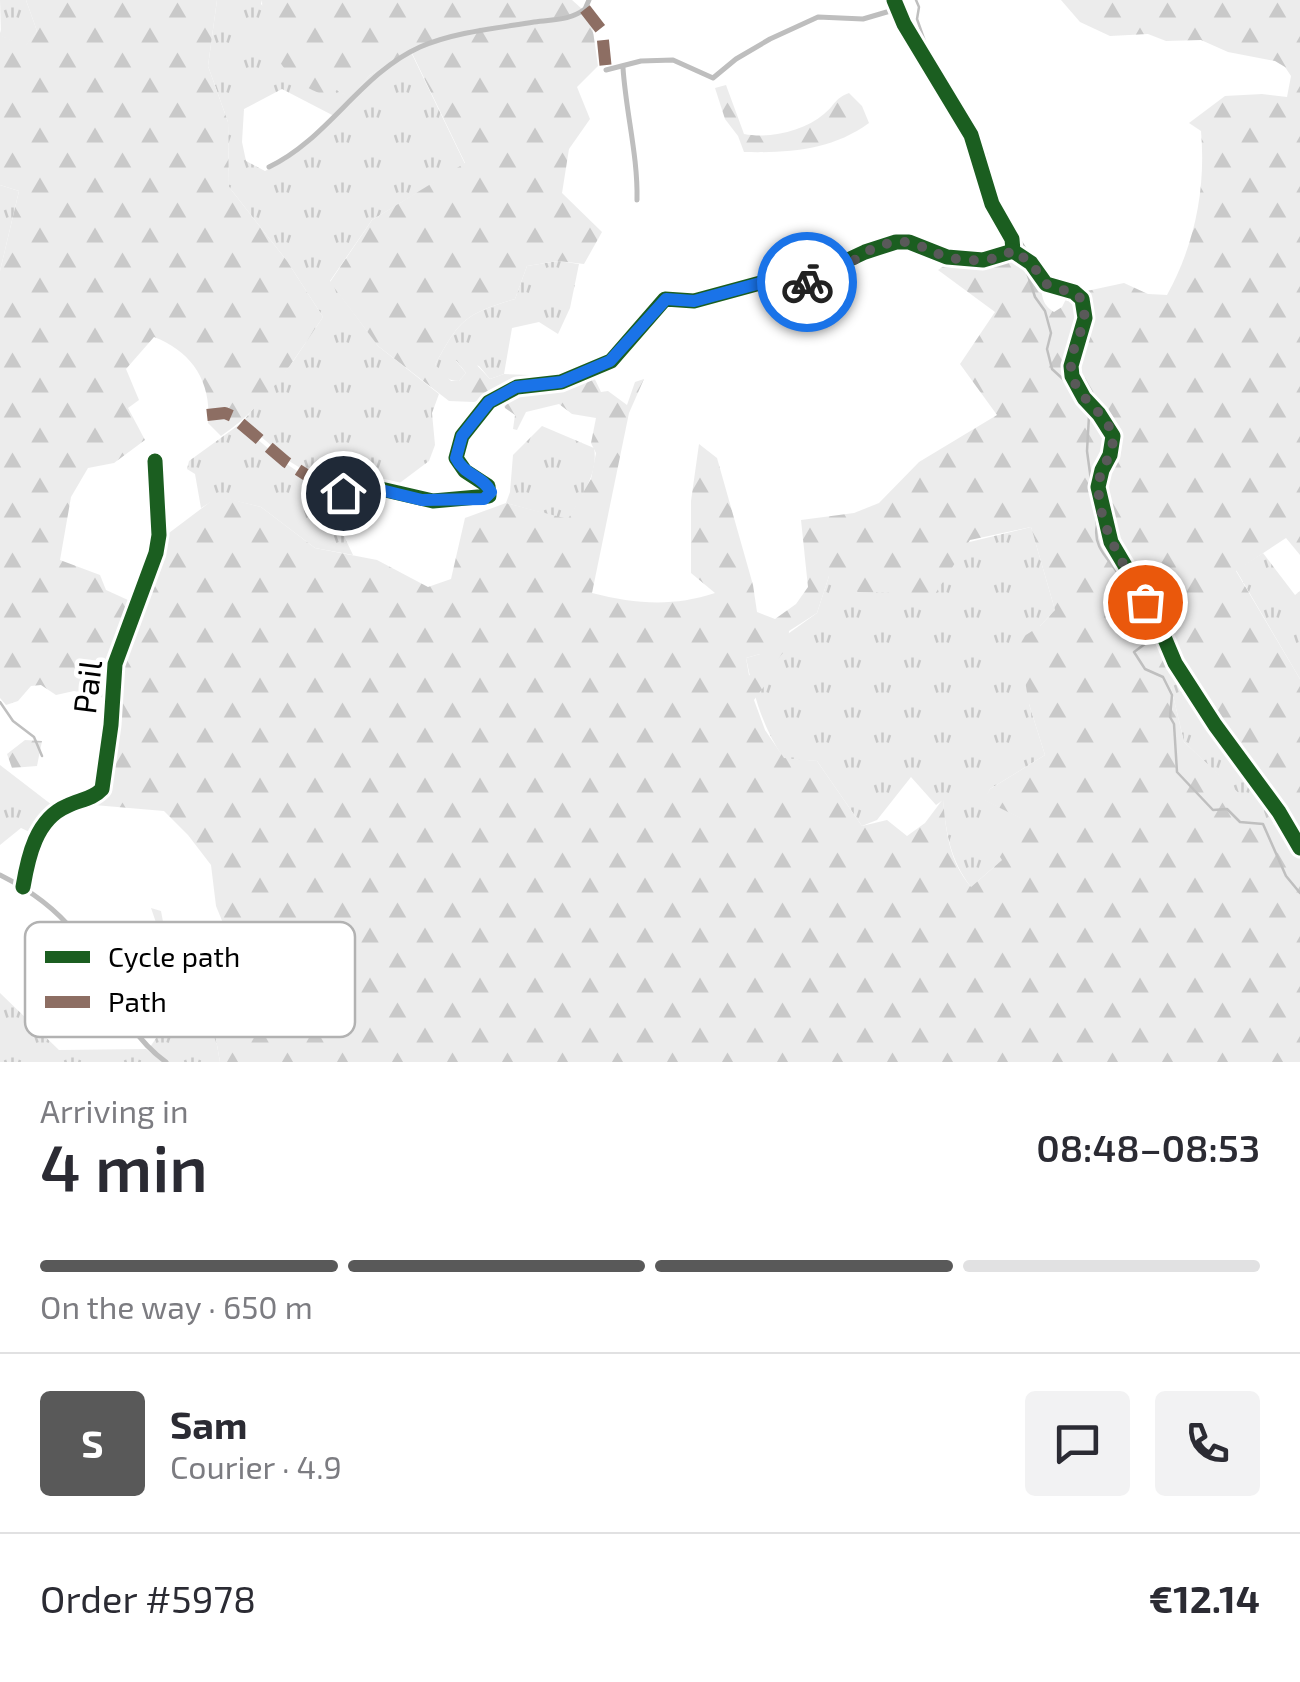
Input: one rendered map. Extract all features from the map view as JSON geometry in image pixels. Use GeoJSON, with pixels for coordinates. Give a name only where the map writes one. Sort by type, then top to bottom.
{"type":"FeatureCollection","features":[{"type":"Feature","properties":{"kind":"street"},"geometry":{"type":"LineString","coordinates":[[269,167],[284,160],[348,106],[371,77],[420,48],[515,25],[566,20],[586,9],[589,0]]}},
{"type":"Feature","properties":{"kind":"street"},"geometry":{"type":"LineString","coordinates":[[894,0],[896,10],[971,135],[992,204],[1012,238],[1013,250],[1046,284],[1078,295],[1085,310],[1070,366],[1084,398],[1100,414],[1112,436],[1113,445],[1098,487],[1116,554],[1156,618],[1175,663],[1300,848]]}},
{"type":"Feature","properties":{"kind":"street"},"geometry":{"type":"LineString","coordinates":[[606,70],[640,61],[673,60],[713,78],[770,38],[818,17],[863,19],[896,10]]}},
{"type":"Feature","properties":{"kind":"street"},"geometry":{"type":"LineString","coordinates":[[623,68],[626,115],[638,176],[637,200]]}},
{"type":"Feature","properties":{"kind":"street"},"geometry":{"type":"LineString","coordinates":[[334,492],[381,490],[434,501],[489,496],[488,486],[465,471],[456,458],[462,436],[480,410],[516,387],[561,382],[610,361],[666,299],[694,301],[768,281],[817,282],[828,279],[865,252],[896,242],[909,242],[947,257],[983,260],[1013,250]]}},
{"type":"Feature","properties":{"kind":"street","name":"Pail"},"geometry":{"type":"LineString","coordinates":[[23,886],[29,856],[49,818],[102,789],[115,664],[156,552],[155,462]]}},
{"type":"Feature","properties":{"kind":"street"},"geometry":{"type":"LineString","coordinates":[[0,874],[23,886],[63,922]]}},
{"type":"Feature","properties":{"kind":"street"},"geometry":{"type":"LineString","coordinates":[[138,1037],[166,1062]]}},
{"type":"Feature","properties":{"kind":"green space"},"geometry":{"type":"Polygon","coordinates":[[[0,0],[26,0],[37,31],[25,47],[1,36],[0,0]]]}},
{"type":"Feature","properties":{"kind":"green space"},"geometry":{"type":"Polygon","coordinates":[[[26,0],[217,0],[208,66],[228,122],[229,187],[287,261],[323,317],[265,397],[221,436],[208,423],[202,381],[179,350],[154,337],[126,369],[139,400],[128,408],[145,440],[114,463],[88,468],[71,497],[60,560],[100,575],[106,590],[128,600],[132,618],[114,658],[109,699],[74,691],[56,695],[41,685],[31,686],[18,701],[6,705],[0,698],[0,271],[19,191],[0,185],[0,30],[2,36],[25,46],[37,31],[26,0]]]}},
{"type":"Feature","properties":{"kind":"green space"},"geometry":{"type":"Polygon","coordinates":[[[217,0],[262,0],[261,4],[337,90],[350,97],[370,75],[410,50],[465,164],[372,220],[330,281],[378,346],[439,394],[432,413],[435,445],[429,461],[393,488],[369,486],[337,491],[289,461],[243,421],[292,363],[323,317],[287,261],[229,187],[228,122],[208,66],[217,0]],[[282,89],[244,109],[242,142],[246,161],[265,171],[286,160],[336,117],[282,89]]]}},
{"type":"Feature","properties":{"kind":"green space"},"geometry":{"type":"Polygon","coordinates":[[[262,0],[572,0],[591,17],[598,66],[577,87],[590,119],[569,149],[562,193],[602,232],[584,264],[558,261],[527,266],[515,299],[466,320],[435,365],[451,381],[459,381],[466,373],[456,360],[470,358],[490,379],[504,374],[564,379],[590,369],[601,392],[608,391],[627,405],[635,382],[644,379],[629,413],[592,593],[654,602],[715,593],[691,573],[691,501],[699,444],[717,458],[757,612],[775,619],[796,604],[808,587],[801,520],[854,513],[879,503],[919,462],[997,415],[960,364],[995,312],[938,270],[951,261],[980,263],[1012,257],[1033,275],[1044,302],[1054,312],[1068,295],[1124,283],[1148,294],[1167,295],[1185,256],[1200,195],[1201,131],[1189,123],[1225,96],[1287,97],[1291,76],[1275,61],[1228,52],[1201,40],[1166,41],[1148,34],[1110,36],[1080,22],[1061,0],[1300,0],[1300,555],[1286,538],[1236,571],[1300,679],[1300,1062],[220,1062],[216,1037],[355,1037],[355,922],[223,922],[216,906],[211,865],[164,811],[94,805],[93,800],[105,794],[119,659],[157,567],[161,539],[218,496],[261,507],[315,548],[377,560],[428,587],[451,579],[465,518],[506,503],[568,519],[591,479],[596,453],[591,443],[596,418],[572,414],[559,404],[526,412],[517,430],[513,429],[515,415],[505,408],[499,393],[474,402],[449,401],[378,346],[330,282],[372,220],[465,163],[411,51],[370,75],[350,98],[337,90],[328,97],[298,82],[282,66],[267,34],[262,0]],[[1031,527],[970,540],[935,594],[858,592],[829,576],[817,613],[789,631],[788,647],[777,660],[760,654],[746,658],[749,675],[768,681],[754,700],[765,730],[784,758],[817,761],[862,826],[887,820],[907,836],[925,823],[943,799],[953,856],[971,887],[1002,860],[986,836],[1020,818],[984,800],[990,789],[1045,755],[1029,704],[1018,640],[1055,610],[1031,527]],[[1181,678],[1171,687],[1184,742],[1273,825],[1278,814],[1225,730],[1181,678]]]}},
{"type":"Feature","properties":{"kind":"green space"},"geometry":{"type":"Polygon","coordinates":[[[726,85],[744,134],[797,129],[816,120],[849,93],[862,106],[869,123],[840,139],[810,148],[744,152],[725,119],[715,88],[726,85]]]}},
{"type":"Feature","properties":{"kind":"green space"},"geometry":{"type":"Polygon","coordinates":[[[0,185],[19,191],[0,271],[0,185]]]}},
{"type":"Feature","properties":{"kind":"green space"},"geometry":{"type":"Polygon","coordinates":[[[558,261],[579,264],[570,308],[558,334],[539,322],[512,328],[504,374],[490,379],[479,366],[456,361],[466,373],[459,381],[443,374],[435,365],[466,320],[515,299],[527,266],[558,261]]]}},
{"type":"Feature","properties":{"kind":"green space"},"geometry":{"type":"Polygon","coordinates":[[[240,424],[285,463],[336,497],[328,518],[342,532],[353,555],[315,548],[261,507],[219,497],[201,508],[195,474],[187,469],[189,461],[240,424]]]}},
{"type":"Feature","properties":{"kind":"green space"},"geometry":{"type":"Polygon","coordinates":[[[542,426],[594,448],[591,476],[568,520],[506,503],[513,455],[542,426]]]}},
{"type":"Feature","properties":{"kind":"green space"},"geometry":{"type":"Polygon","coordinates":[[[1031,527],[1055,610],[1040,626],[1029,704],[1045,755],[990,789],[985,800],[1021,818],[1002,860],[971,887],[950,846],[943,800],[936,805],[911,777],[877,820],[862,826],[817,761],[784,759],[760,710],[746,658],[760,654],[817,613],[829,576],[1031,527]]]}},
{"type":"Feature","properties":{"kind":"green space"},"geometry":{"type":"Polygon","coordinates":[[[1263,553],[1295,595],[1300,591],[1300,679],[1236,570],[1263,553]]]}},
{"type":"Feature","properties":{"kind":"green space"},"geometry":{"type":"Polygon","coordinates":[[[1180,677],[1225,731],[1278,814],[1272,826],[1184,742],[1171,687],[1180,677]]]}},
{"type":"Feature","properties":{"kind":"green space"},"geometry":{"type":"Polygon","coordinates":[[[25,740],[42,741],[37,766],[12,768],[7,754],[25,740]]]}},
{"type":"Feature","properties":{"kind":"green space"},"geometry":{"type":"Polygon","coordinates":[[[0,765],[52,805],[36,835],[21,828],[0,845],[0,765]]]}},
{"type":"Feature","properties":{"kind":"green space"},"geometry":{"type":"Polygon","coordinates":[[[151,908],[161,911],[163,922],[156,922],[151,908]]]}},
{"type":"Feature","properties":{"kind":"green space"},"geometry":{"type":"Polygon","coordinates":[[[0,993],[25,1017],[25,1037],[46,1037],[59,1050],[146,1049],[162,1062],[0,1062],[0,993]]]}},
{"type":"Feature","properties":{"kind":"green space"},"geometry":{"type":"Polygon","coordinates":[[[157,1037],[216,1037],[220,1062],[168,1062],[150,1047],[157,1037]]]}},
{"type":"Feature","properties":{"kind":"waterway"},"geometry":{"type":"LineString","coordinates":[[916,0],[917,19],[928,50],[986,153],[996,202],[1025,248],[1024,263],[1051,333],[1047,349],[1052,369],[1089,416],[1087,451],[1096,535],[1125,588],[1117,606],[1144,614],[1149,624],[1145,644],[1134,652],[1145,669],[1163,677],[1172,695],[1170,717],[1174,724],[1177,772],[1213,810],[1227,809],[1240,822],[1263,824],[1286,876],[1300,893]]}},
{"type":"Feature","properties":{"kind":"waterway"},"geometry":{"type":"LineString","coordinates":[[0,702],[13,721],[34,737],[42,756]]}},
{"type":"Feature","properties":{"kind":"marked path"},"geometry":{"type":"LineString","coordinates":[[585,9],[602,31],[606,70]]}},
{"type":"Feature","properties":{"kind":"marked path"},"geometry":{"type":"LineString","coordinates":[[207,415],[232,416],[286,462],[333,492]]}},
{"type":"Feature","properties":{"kind":"cycle path"},"geometry":{"type":"LineString","coordinates":[[894,0],[904,24],[971,135],[992,204],[1012,239],[1013,251],[1031,263],[1046,284],[1074,292],[1082,299],[1085,318],[1071,366],[1072,376],[1113,436],[1098,487],[1111,542],[1156,618],[1175,663],[1300,848]]}},
{"type":"Feature","properties":{"kind":"cycle path"},"geometry":{"type":"LineString","coordinates":[[333,492],[381,489],[433,501],[489,496],[488,486],[465,471],[456,458],[462,436],[489,402],[517,387],[561,382],[611,361],[665,299],[694,301],[768,281],[817,282],[828,279],[850,259],[896,242],[909,242],[947,257],[983,260],[1013,251]]}},
{"type":"Feature","properties":{"kind":"cycle path"},"geometry":{"type":"LineString","coordinates":[[23,887],[31,852],[48,820],[102,789],[115,664],[159,535],[155,461]]}},
{"type":"Feature","properties":{"kind":"way so far"},"geometry":{"type":"LineString","coordinates":[[807,282],[828,279],[850,260],[882,245],[909,242],[947,257],[983,260],[1008,255],[1013,250],[1031,263],[1046,284],[1078,295],[1085,318],[1072,356],[1072,376],[1112,436],[1113,445],[1098,487],[1111,542],[1145,602]]}},
{"type":"Feature","properties":{"kind":"route"},"geometry":{"type":"LineString","coordinates":[[343,493],[381,490],[422,500],[484,499],[491,492],[488,486],[465,471],[456,458],[457,447],[470,422],[489,402],[516,387],[561,382],[610,361],[666,299],[694,301],[768,281],[807,282]]}}]}
